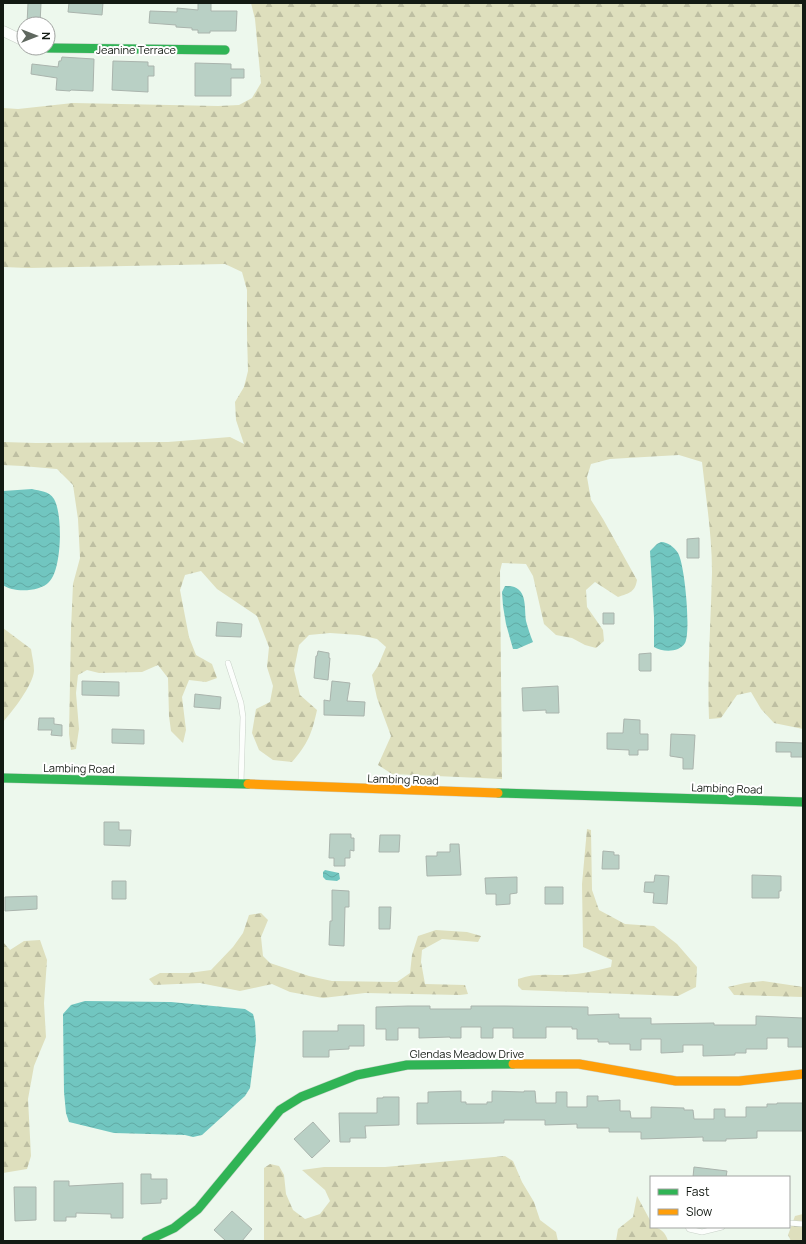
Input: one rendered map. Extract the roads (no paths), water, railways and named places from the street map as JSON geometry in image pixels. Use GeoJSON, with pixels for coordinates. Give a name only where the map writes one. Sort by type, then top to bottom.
{"type":"FeatureCollection","features":[{"type":"Feature","properties":{"kind":"street"},"geometry":{"type":"LineString","coordinates":[[3,31],[16,37]]}},
{"type":"Feature","properties":{"kind":"street","name":"Jeanine Terrace"},"geometry":{"type":"LineString","coordinates":[[56,48],[225,50]]}},
{"type":"Feature","properties":{"kind":"street","name":"Lambing Road"},"geometry":{"type":"LineString","coordinates":[[3,778],[803,802]]}},
{"type":"Feature","properties":{"kind":"street","name":"Glendas Meadow Drive"},"geometry":{"type":"LineString","coordinates":[[146,1241],[174,1228],[198,1209],[280,1110],[301,1097],[357,1075],[407,1065],[579,1064],[676,1081],[739,1081],[803,1074]]}},
{"type":"Feature","properties":{"kind":"lane"},"geometry":{"type":"LineString","coordinates":[[228,662],[241,703],[243,717],[241,784]]}},
{"type":"Feature","properties":{"kind":"lane"},"geometry":{"type":"LineString","coordinates":[[790,1223],[803,1224]]}},
{"type":"Feature","properties":{"kind":"lane"},"geometry":{"type":"LineString","coordinates":[[688,1228],[702,1232],[718,1228]]}},
{"type":"Feature","properties":{"kind":"water"},"geometry":{"type":"Polygon","coordinates":[[[32,489],[50,494],[57,506],[60,542],[57,566],[49,582],[39,588],[20,590],[7,588],[3,585],[3,491],[32,489]]]}},
{"type":"Feature","properties":{"kind":"water"},"geometry":{"type":"Polygon","coordinates":[[[661,542],[671,545],[678,553],[681,560],[685,584],[687,636],[685,643],[679,649],[670,651],[657,649],[654,647],[654,617],[650,551],[661,542]]]}},
{"type":"Feature","properties":{"kind":"water"},"geometry":{"type":"Polygon","coordinates":[[[505,586],[518,589],[521,592],[525,603],[526,621],[533,642],[517,649],[513,649],[506,624],[502,592],[505,586]]]}},
{"type":"Feature","properties":{"kind":"water"},"geometry":{"type":"Polygon","coordinates":[[[325,870],[339,873],[340,879],[337,881],[326,880],[323,877],[323,872],[325,870]]]}},
{"type":"Feature","properties":{"kind":"water"},"geometry":{"type":"Polygon","coordinates":[[[85,1001],[171,1002],[245,1009],[253,1014],[255,1022],[256,1040],[250,1088],[245,1096],[202,1135],[193,1137],[185,1135],[114,1133],[69,1122],[66,1113],[64,1092],[63,1014],[71,1005],[85,1001]]]}}]}
